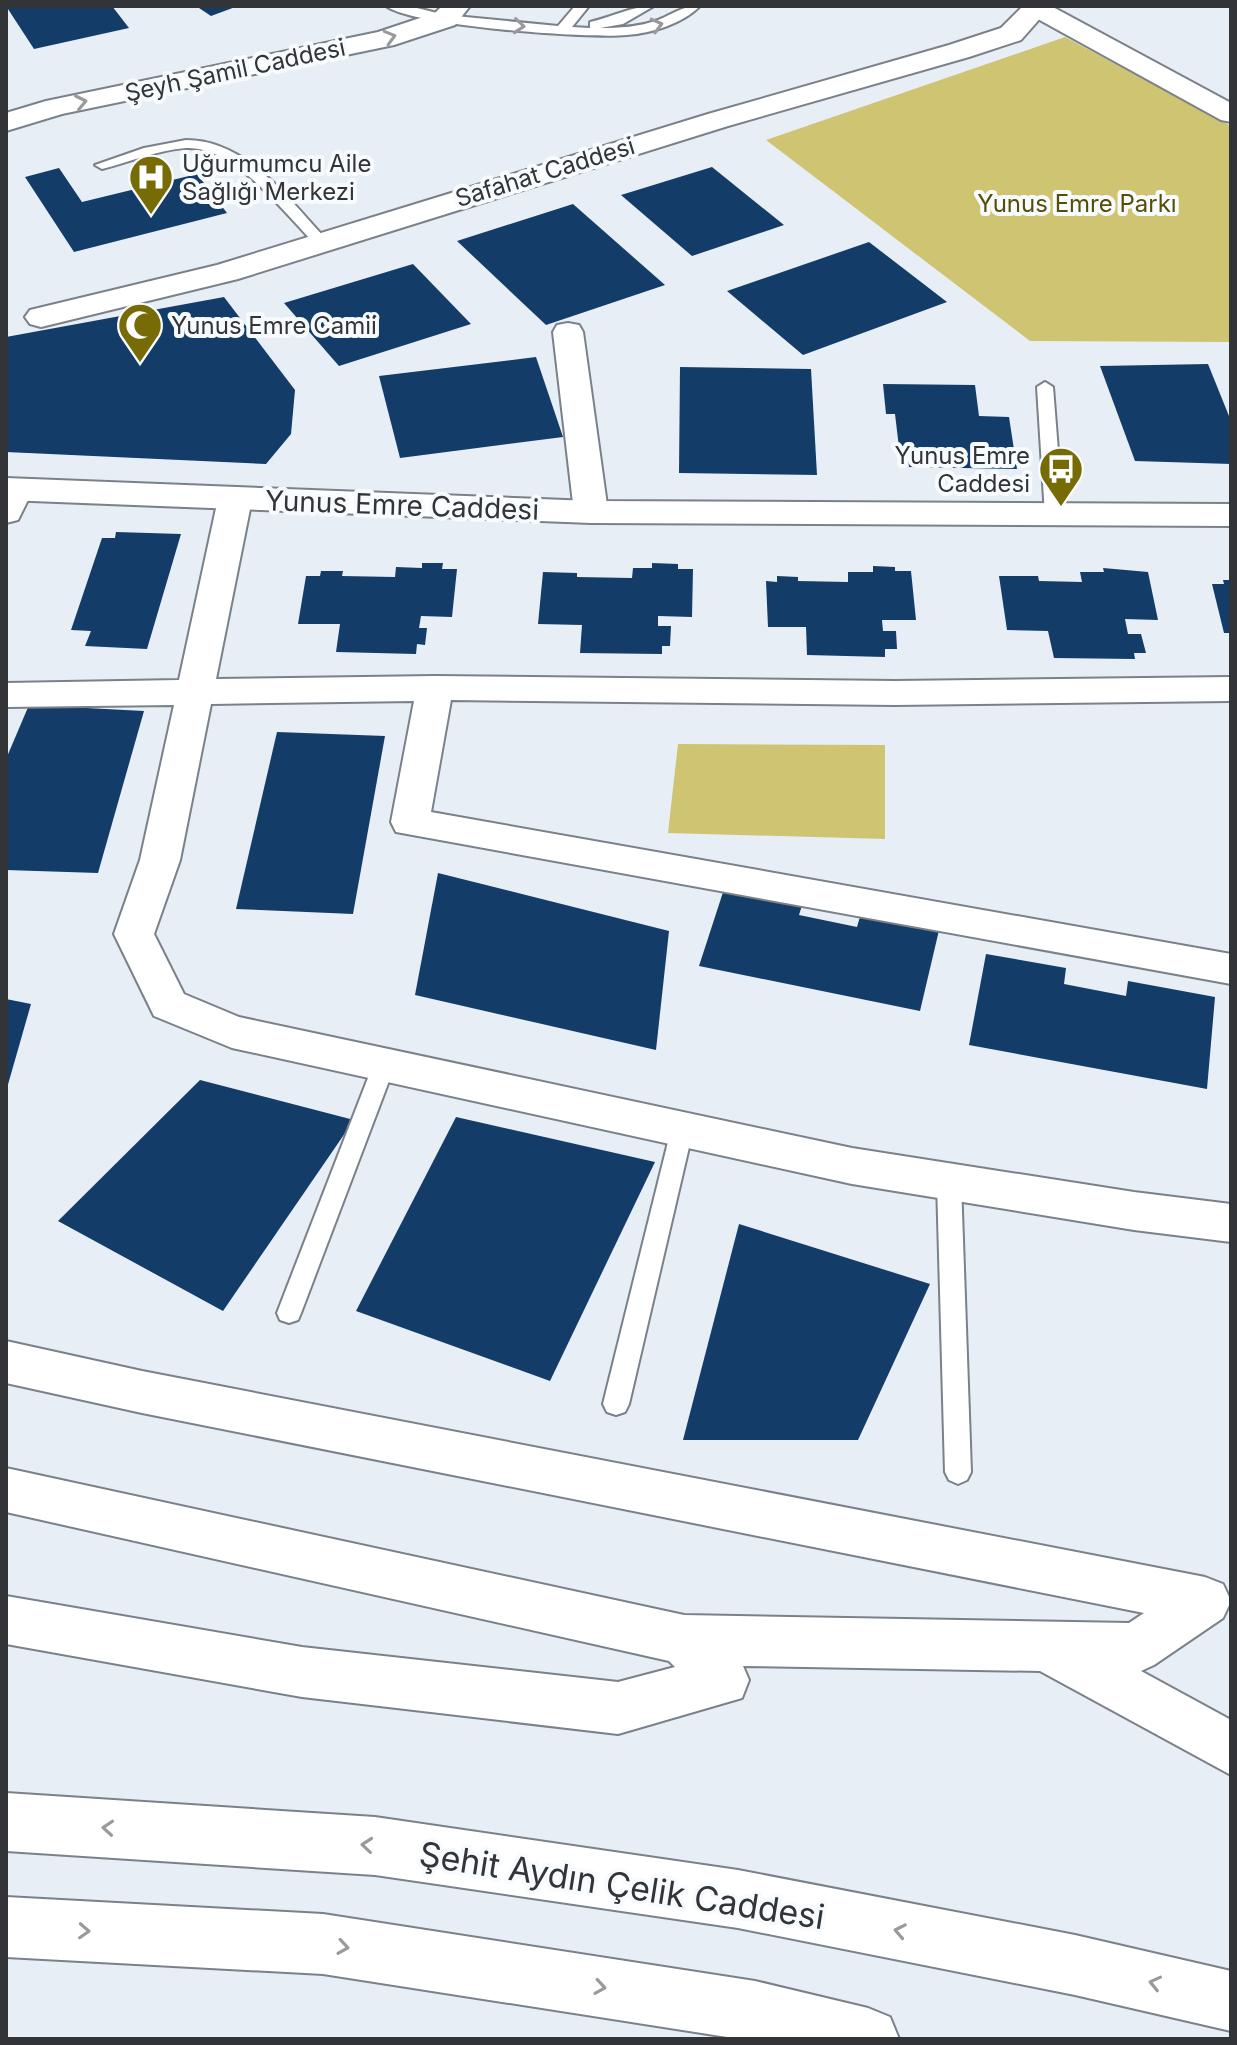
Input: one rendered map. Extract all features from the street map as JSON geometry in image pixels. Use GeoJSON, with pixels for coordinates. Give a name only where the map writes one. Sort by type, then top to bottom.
{"type":"FeatureCollection","features":[{"type":"Feature","properties":{"kind":"street"},"geometry":{"type":"LineString","coordinates":[[1037,7],[1231,114]]}},
{"type":"Feature","properties":{"kind":"street","name":"Safahat Caddesi"},"geometry":{"type":"LineString","coordinates":[[41,317],[227,272],[718,120],[959,51],[1011,34],[1037,7]]}},
{"type":"Feature","properties":{"kind":"street","name":"Şeyh Şamil Caddesi"},"geometry":{"type":"LineString","coordinates":[[190,52],[377,11]]}},
{"type":"Feature","properties":{"kind":"street","name":"Şeyh Şamil Caddesi"},"geometry":{"type":"LineString","coordinates":[[6,122],[70,104],[384,39],[451,13]]}},
{"type":"Feature","properties":{"kind":"street"},"geometry":{"type":"LineString","coordinates":[[568,332],[591,512]]}},
{"type":"Feature","properties":{"kind":"street","name":"Yunus Emre Caddesi"},"geometry":{"type":"LineString","coordinates":[[9,498],[235,499],[591,512],[1231,515]]}},
{"type":"Feature","properties":{"kind":"street"},"geometry":{"type":"LineString","coordinates":[[235,499],[160,860],[134,934],[169,1005],[232,1032],[852,1166],[1231,1223]]}},
{"type":"Feature","properties":{"kind":"street"},"geometry":{"type":"LineString","coordinates":[[435,688],[410,822],[1231,969]]}},
{"type":"Feature","properties":{"kind":"street"},"geometry":{"type":"LineString","coordinates":[[6,695],[435,688],[895,693],[1231,689]]}},
{"type":"Feature","properties":{"kind":"street"},"geometry":{"type":"LineString","coordinates":[[6,1362],[142,1392],[1218,1603]]}},
{"type":"Feature","properties":{"kind":"street"},"geometry":{"type":"LineString","coordinates":[[6,1490],[684,1640],[1136,1648],[1218,1603]]}},
{"type":"Feature","properties":{"kind":"street"},"geometry":{"type":"LineString","coordinates":[[6,1620],[302,1672],[618,1708],[723,1680],[684,1640]]}},
{"type":"Feature","properties":{"kind":"street"},"geometry":{"type":"LineString","coordinates":[[1043,1646],[1231,1749]]}},
{"type":"Feature","properties":{"kind":"street","name":"Şehit Aydın Çelik Caddesi"},"geometry":{"type":"LineString","coordinates":[[6,1822],[391,1848],[738,1899],[1075,1965],[1231,2001]]}},
{"type":"Feature","properties":{"kind":"street"},"geometry":{"type":"LineString","coordinates":[[6,1927],[323,1944],[755,2011],[868,2039]]}},
{"type":"Feature","properties":{"kind":"lane"},"geometry":{"type":"LineString","coordinates":[[562,30],[582,6]]}},
{"type":"Feature","properties":{"kind":"lane"},"geometry":{"type":"LineString","coordinates":[[562,30],[618,21],[647,6]]}},
{"type":"Feature","properties":{"kind":"lane"},"geometry":{"type":"LineString","coordinates":[[377,11],[451,13],[562,30],[622,34],[670,22],[693,6]]}},
{"type":"Feature","properties":{"kind":"lane"},"geometry":{"type":"LineString","coordinates":[[102,165],[181,144],[201,143],[220,148],[248,170],[321,242]]}},
{"type":"Feature","properties":{"kind":"lane"},"geometry":{"type":"LineString","coordinates":[[1045,387],[1054,515]]}},
{"type":"Feature","properties":{"kind":"lane"},"geometry":{"type":"LineString","coordinates":[[289,1313],[384,1065]]}},
{"type":"Feature","properties":{"kind":"lane"},"geometry":{"type":"LineString","coordinates":[[616,1404],[682,1130]]}},
{"type":"Feature","properties":{"kind":"lane"},"geometry":{"type":"LineString","coordinates":[[949,1182],[958,1472]]}},
{"type":"Feature","properties":{"kind":"green space","name":"Yunus Emre Parkı"},"geometry":{"type":"Polygon","coordinates":[[[1065,37],[1231,126],[1231,342],[1030,341],[766,140],[1065,37]]]}},
{"type":"Feature","properties":{"kind":"green space"},"geometry":{"type":"Polygon","coordinates":[[[678,744],[885,745],[885,839],[668,833],[678,744]]]}},
{"type":"Feature","properties":{"kind":"building"},"geometry":{"type":"Polygon","coordinates":[[[6,6],[112,6],[129,28],[34,49],[6,6]]]}},
{"type":"Feature","properties":{"kind":"building"},"geometry":{"type":"Polygon","coordinates":[[[196,6],[238,6],[211,16],[196,6]]]}},
{"type":"Feature","properties":{"kind":"building"},"geometry":{"type":"Polygon","coordinates":[[[712,167],[784,225],[692,256],[621,195],[712,167]]]}},
{"type":"Feature","properties":{"kind":"building"},"geometry":{"type":"Polygon","coordinates":[[[59,168],[82,202],[197,174],[227,213],[74,252],[25,177],[59,168]]]}},
{"type":"Feature","properties":{"kind":"building"},"geometry":{"type":"Polygon","coordinates":[[[573,204],[665,285],[546,325],[457,241],[573,204]]]}},
{"type":"Feature","properties":{"kind":"building"},"geometry":{"type":"Polygon","coordinates":[[[869,242],[947,302],[803,355],[727,291],[869,242]]]}},
{"type":"Feature","properties":{"kind":"building"},"geometry":{"type":"Polygon","coordinates":[[[413,264],[471,324],[339,366],[284,303],[413,264]]]}},
{"type":"Feature","properties":{"kind":"building","name":"Yunus Emre Camii"},"geometry":{"type":"Polygon","coordinates":[[[224,297],[295,390],[291,434],[266,464],[6,452],[6,337],[224,297]]]}},
{"type":"Feature","properties":{"kind":"building"},"geometry":{"type":"Polygon","coordinates":[[[536,357],[563,437],[400,458],[379,376],[536,357]]]}},
{"type":"Feature","properties":{"kind":"building"},"geometry":{"type":"Polygon","coordinates":[[[1208,364],[1231,421],[1231,464],[1135,461],[1100,366],[1208,364]]]}},
{"type":"Feature","properties":{"kind":"building"},"geometry":{"type":"Polygon","coordinates":[[[680,367],[811,369],[817,475],[679,473],[680,367]]]}},
{"type":"Feature","properties":{"kind":"building"},"geometry":{"type":"Polygon","coordinates":[[[883,384],[975,385],[979,416],[1009,417],[1017,469],[909,467],[908,456],[900,456],[895,414],[886,414],[883,384]]]}},
{"type":"Feature","properties":{"kind":"building"},"geometry":{"type":"Polygon","coordinates":[[[116,532],[181,534],[147,649],[85,646],[91,631],[71,630],[102,538],[115,538],[116,532]]]}},
{"type":"Feature","properties":{"kind":"building"},"geometry":{"type":"Polygon","coordinates":[[[422,563],[443,563],[442,569],[457,569],[452,617],[421,616],[419,628],[427,628],[425,645],[417,644],[416,654],[336,652],[340,624],[298,624],[306,576],[320,576],[321,571],[343,571],[342,576],[395,577],[396,567],[422,568],[422,563]]]}},
{"type":"Feature","properties":{"kind":"building"},"geometry":{"type":"Polygon","coordinates":[[[652,563],[678,564],[678,569],[693,569],[692,617],[658,616],[658,626],[671,626],[670,646],[662,646],[662,654],[580,653],[582,625],[538,624],[543,572],[577,573],[577,577],[632,578],[633,568],[652,568],[652,563]]]}},
{"type":"Feature","properties":{"kind":"building"},"geometry":{"type":"Polygon","coordinates":[[[873,566],[911,571],[916,620],[882,620],[883,631],[896,631],[897,649],[885,649],[885,657],[807,655],[806,627],[768,627],[766,581],[777,582],[777,576],[798,577],[798,581],[848,582],[848,572],[873,572],[873,566]]]}},
{"type":"Feature","properties":{"kind":"building"},"geometry":{"type":"Polygon","coordinates":[[[1103,568],[1148,572],[1158,620],[1125,619],[1128,634],[1141,634],[1146,653],[1134,653],[1135,659],[1054,658],[1048,631],[1007,630],[999,576],[1038,576],[1039,581],[1082,582],[1080,572],[1104,572],[1103,568]]]}},
{"type":"Feature","properties":{"kind":"building"},"geometry":{"type":"Polygon","coordinates":[[[1223,580],[1231,580],[1231,633],[1224,633],[1212,584],[1224,584],[1223,580]]]}},
{"type":"Feature","properties":{"kind":"building"},"geometry":{"type":"Polygon","coordinates":[[[29,705],[144,711],[98,873],[6,870],[6,759],[29,705]]]}},
{"type":"Feature","properties":{"kind":"building"},"geometry":{"type":"Polygon","coordinates":[[[277,732],[385,736],[353,914],[236,909],[277,732]]]}},
{"type":"Feature","properties":{"kind":"building"},"geometry":{"type":"Polygon","coordinates":[[[438,873],[669,931],[656,1050],[415,995],[438,873]]]}},
{"type":"Feature","properties":{"kind":"building"},"geometry":{"type":"Polygon","coordinates":[[[726,883],[804,899],[799,915],[857,927],[862,910],[940,926],[920,1011],[699,966],[726,883]]]}},
{"type":"Feature","properties":{"kind":"building"},"geometry":{"type":"Polygon","coordinates":[[[986,954],[1066,968],[1064,984],[1126,996],[1128,981],[1215,997],[1207,1089],[969,1045],[986,954]]]}},
{"type":"Feature","properties":{"kind":"building"},"geometry":{"type":"Polygon","coordinates":[[[6,999],[31,1004],[7,1088],[6,1087],[6,999]]]}},
{"type":"Feature","properties":{"kind":"building"},"geometry":{"type":"Polygon","coordinates":[[[200,1080],[354,1120],[223,1311],[58,1221],[200,1080]]]}},
{"type":"Feature","properties":{"kind":"building"},"geometry":{"type":"Polygon","coordinates":[[[456,1117],[655,1162],[550,1381],[356,1311],[456,1117]]]}},
{"type":"Feature","properties":{"kind":"building"},"geometry":{"type":"Polygon","coordinates":[[[739,1224],[930,1284],[858,1440],[683,1440],[739,1224]]]}},
{"type":"Feature","properties":{"kind":"place","name":"Uğurmumcu Aile Sağlığı Merkezi"},"geometry":{"type":"Point","coordinates":[151,216]}},
{"type":"Feature","properties":{"kind":"place","name":"Yunus Emre Camii"},"geometry":{"type":"Point","coordinates":[140,364]}},
{"type":"Feature","properties":{"kind":"place","name":"Yunus Emre Caddesi"},"geometry":{"type":"Point","coordinates":[1061,508]}}]}
